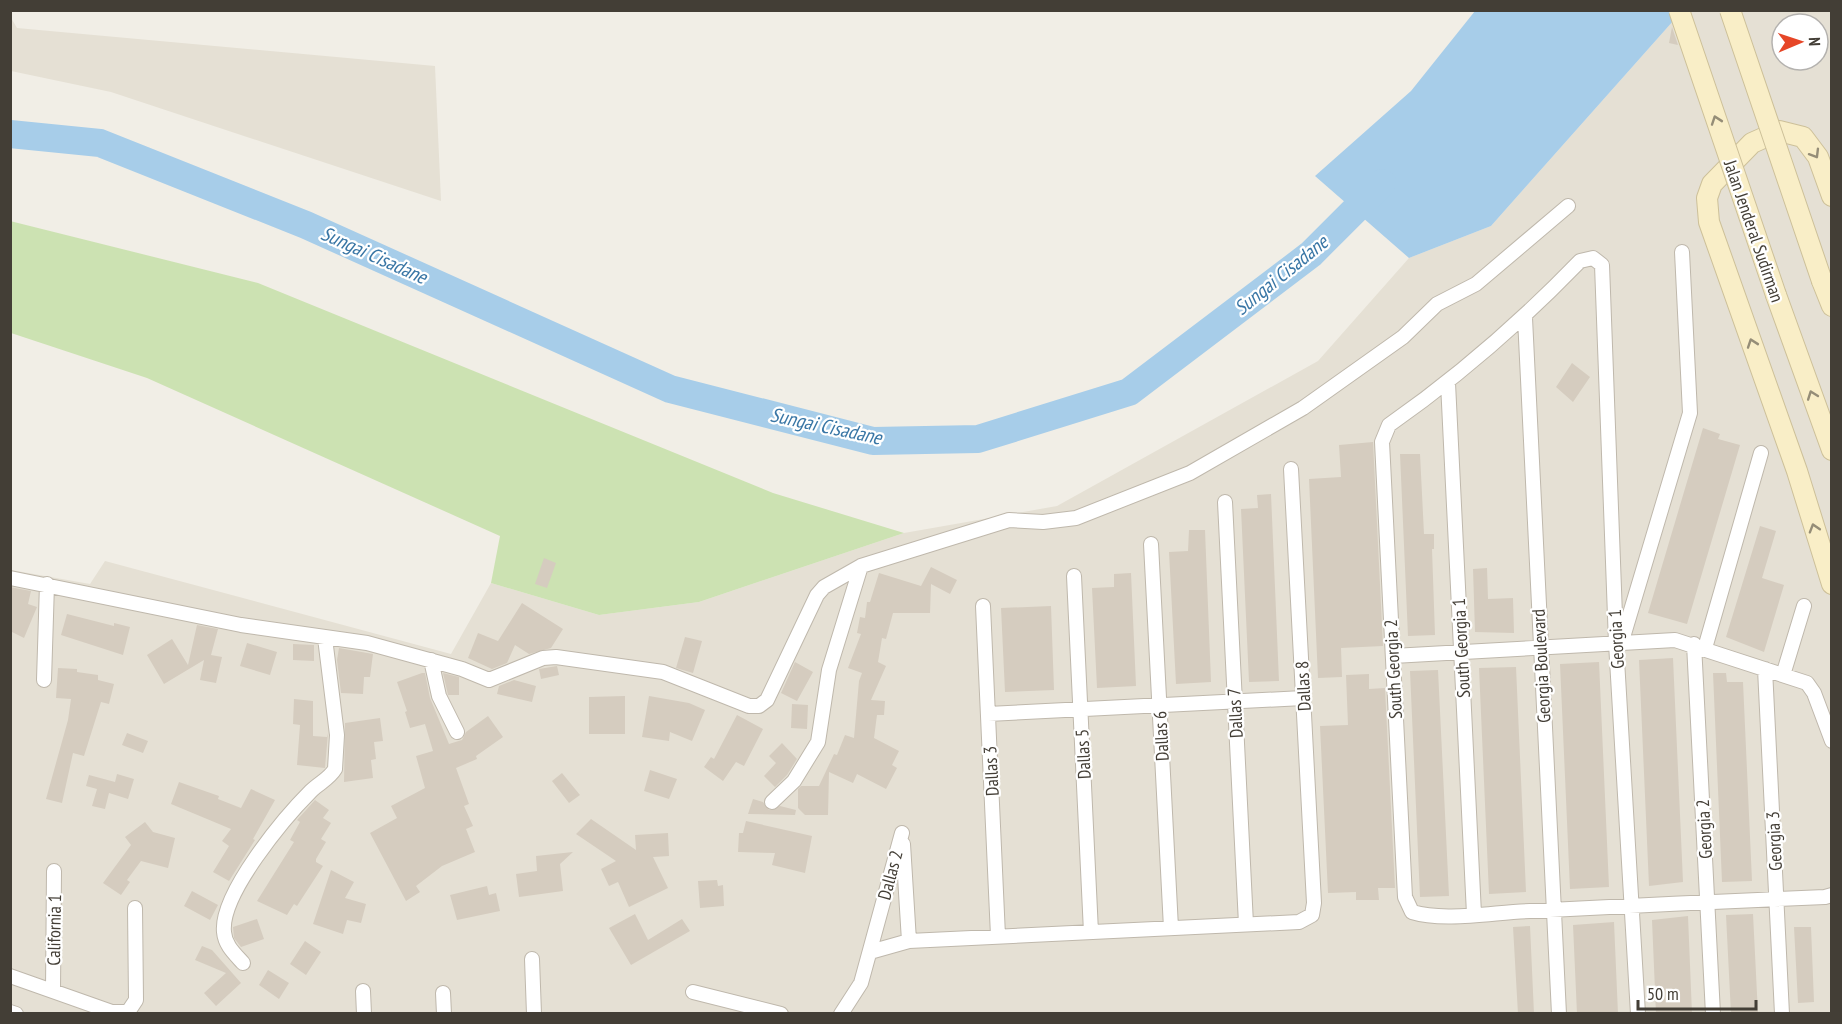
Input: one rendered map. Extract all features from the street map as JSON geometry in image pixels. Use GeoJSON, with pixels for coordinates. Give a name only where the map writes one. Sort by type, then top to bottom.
{"type":"FeatureCollection","features":[{"type":"Feature","properties":{"kind":"main road","name":"Jalan Jenderal Sudirman"},"geometry":{"type":"LineString","coordinates":[[1679,10],[1776,295],[1832,450]]}},
{"type":"Feature","properties":{"kind":"main road"},"geometry":{"type":"LineString","coordinates":[[1730,10],[1832,306]]}},
{"type":"Feature","properties":{"kind":"main road"},"geometry":{"type":"LineString","coordinates":[[1832,196],[1818,157],[1803,137],[1779,131],[1752,143],[1712,184],[1707,198],[1709,222],[1797,471],[1832,584]]}},
{"type":"Feature","properties":{"kind":"street"},"geometry":{"type":"LineString","coordinates":[[10,578],[241,625],[367,643],[430,660],[489,680],[551,657],[663,672],[748,706],[759,706],[767,700],[821,590],[861,566],[1010,520],[1043,522],[1076,518],[1190,472],[1303,408],[1403,337],[1437,304],[1476,284],[1568,206]]}},
{"type":"Feature","properties":{"kind":"street","name":"Georgia 1"},"geometry":{"type":"LineString","coordinates":[[1618,644],[1690,413],[1682,252]]}},
{"type":"Feature","properties":{"kind":"street","name":"Georgia 1"},"geometry":{"type":"LineString","coordinates":[[1524,318],[1580,261],[1593,258],[1602,265],[1618,644],[1638,1014]]}},
{"type":"Feature","properties":{"kind":"street"},"geometry":{"type":"LineString","coordinates":[[1448,383],[1524,318]]}},
{"type":"Feature","properties":{"kind":"street","name":"Georgia Boulevard"},"geometry":{"type":"LineString","coordinates":[[1524,318],[1559,1014]]}},
{"type":"Feature","properties":{"kind":"street","name":"South Georgia 2"},"geometry":{"type":"LineString","coordinates":[[1448,383],[1389,425],[1382,442],[1405,897],[1412,912],[1425,916],[1474,914]]}},
{"type":"Feature","properties":{"kind":"street","name":"South Georgia 1"},"geometry":{"type":"LineString","coordinates":[[1448,383],[1474,914]]}},
{"type":"Feature","properties":{"kind":"street","name":"Georgia 2"},"geometry":{"type":"LineString","coordinates":[[1713,1014],[1700,646],[1761,453]]}},
{"type":"Feature","properties":{"kind":"street","name":"Dallas 8"},"geometry":{"type":"LineString","coordinates":[[1246,924],[1299,922],[1312,915],[1314,903],[1291,469]]}},
{"type":"Feature","properties":{"kind":"street","name":"Dallas 7"},"geometry":{"type":"LineString","coordinates":[[1225,502],[1246,924]]}},
{"type":"Feature","properties":{"kind":"street","name":"Dallas 6"},"geometry":{"type":"LineString","coordinates":[[1151,544],[1171,928]]}},
{"type":"Feature","properties":{"kind":"street"},"geometry":{"type":"LineString","coordinates":[[772,802],[794,781],[818,742],[829,670],[861,566]]}},
{"type":"Feature","properties":{"kind":"street","name":"Dallas 5"},"geometry":{"type":"LineString","coordinates":[[1074,576],[1091,932]]}},
{"type":"Feature","properties":{"kind":"street"},"geometry":{"type":"LineString","coordinates":[[44,680],[47,584]]}},
{"type":"Feature","properties":{"kind":"street","name":"Dallas 3"},"geometry":{"type":"LineString","coordinates":[[983,606],[999,936]]}},
{"type":"Feature","properties":{"kind":"street"},"geometry":{"type":"LineString","coordinates":[[1783,675],[1804,606]]}},
{"type":"Feature","properties":{"kind":"street"},"geometry":{"type":"LineString","coordinates":[[243,963],[228,945],[224,926],[227,911],[252,862],[289,815],[335,769],[337,735],[325,638]]}},
{"type":"Feature","properties":{"kind":"street"},"geometry":{"type":"LineString","coordinates":[[1393,656],[1675,640],[1700,646],[1807,684],[1814,693],[1832,741]]}},
{"type":"Feature","properties":{"kind":"street"},"geometry":{"type":"LineString","coordinates":[[430,660],[439,696],[458,732]]}},
{"type":"Feature","properties":{"kind":"street","name":"Georgia 3"},"geometry":{"type":"LineString","coordinates":[[1765,669],[1782,1014]]}},
{"type":"Feature","properties":{"kind":"street"},"geometry":{"type":"LineString","coordinates":[[988,714],[1303,698]]}},
{"type":"Feature","properties":{"kind":"street","name":"Dallas 2"},"geometry":{"type":"LineString","coordinates":[[870,952],[902,833],[909,941]]}},
{"type":"Feature","properties":{"kind":"street","name":"California 1"},"geometry":{"type":"LineString","coordinates":[[53,990],[54,871]]}},
{"type":"Feature","properties":{"kind":"street"},"geometry":{"type":"LineString","coordinates":[[1474,914],[1832,895]]}},
{"type":"Feature","properties":{"kind":"street"},"geometry":{"type":"LineString","coordinates":[[10,975],[112,1012],[128,1012],[136,1000],[135,908]]}},
{"type":"Feature","properties":{"kind":"street"},"geometry":{"type":"LineString","coordinates":[[841,1014],[861,983],[870,952],[909,941],[1246,924]]}},
{"type":"Feature","properties":{"kind":"street"},"geometry":{"type":"LineString","coordinates":[[532,959],[534,1014]]}},
{"type":"Feature","properties":{"kind":"street"},"geometry":{"type":"LineString","coordinates":[[363,991],[364,1014]]}},
{"type":"Feature","properties":{"kind":"street"},"geometry":{"type":"LineString","coordinates":[[693,992],[781,1014]]}},
{"type":"Feature","properties":{"kind":"street"},"geometry":{"type":"LineString","coordinates":[[443,993],[444,1014]]}},
{"type":"Feature","properties":{"kind":"street"},"geometry":{"type":"LineString","coordinates":[[10,1012],[16,1014]]}},
{"type":"Feature","properties":{"kind":"shaded area"},"geometry":{"type":"Polygon","coordinates":[[[1682,11],[1831,11],[1831,1013],[11,1013],[11,570],[90,584],[105,561],[451,654],[491,583],[599,615],[699,602],[904,533],[1057,506],[1318,361],[1409,258],[1491,226],[1682,11]]]}},
{"type":"Feature","properties":{"kind":"shaded area"},"geometry":{"type":"Polygon","coordinates":[[[10,16],[17,28],[435,66],[441,201],[111,92],[11,71],[10,16]]]}},
{"type":"Feature","properties":{"kind":"green space"},"geometry":{"type":"Polygon","coordinates":[[[10,221],[258,283],[773,493],[904,533],[699,602],[599,615],[491,583],[500,536],[147,378],[11,333],[10,221]]]}},
{"type":"Feature","properties":{"kind":"water"},"geometry":{"type":"Polygon","coordinates":[[[1475,11],[1682,11],[1491,226],[1409,258],[1315,176],[1411,91],[1475,11]]]}},
{"type":"Feature","properties":{"kind":"building"},"geometry":{"type":"Polygon","coordinates":[[[1672,27],[1678,45],[1669,43],[1672,27]]]}},
{"type":"Feature","properties":{"kind":"building"},"geometry":{"type":"Polygon","coordinates":[[[1572,363],[1590,377],[1573,402],[1556,387],[1572,363]]]}},
{"type":"Feature","properties":{"kind":"building"},"geometry":{"type":"Polygon","coordinates":[[[1703,428],[1720,434],[1718,439],[1740,445],[1687,624],[1648,613],[1703,428]]]}},
{"type":"Feature","properties":{"kind":"building"},"geometry":{"type":"Polygon","coordinates":[[[1373,442],[1383,646],[1341,648],[1342,677],[1318,678],[1309,479],[1341,477],[1339,445],[1373,442]]]}},
{"type":"Feature","properties":{"kind":"building"},"geometry":{"type":"Polygon","coordinates":[[[1400,454],[1420,454],[1424,534],[1434,534],[1434,549],[1432,549],[1435,635],[1408,636],[1400,454]]]}},
{"type":"Feature","properties":{"kind":"building"},"geometry":{"type":"Polygon","coordinates":[[[1271,494],[1279,681],[1249,682],[1241,509],[1258,508],[1257,495],[1271,494]]]}},
{"type":"Feature","properties":{"kind":"building"},"geometry":{"type":"Polygon","coordinates":[[[1760,526],[1776,531],[1762,578],[1784,585],[1764,652],[1726,637],[1760,526]]]}},
{"type":"Feature","properties":{"kind":"building"},"geometry":{"type":"Polygon","coordinates":[[[1189,530],[1205,530],[1211,682],[1176,684],[1169,552],[1188,551],[1189,530]]]}},
{"type":"Feature","properties":{"kind":"building"},"geometry":{"type":"Polygon","coordinates":[[[544,558],[556,563],[547,588],[535,584],[544,558]]]}},
{"type":"Feature","properties":{"kind":"building"},"geometry":{"type":"Polygon","coordinates":[[[931,567],[957,580],[950,594],[931,584],[930,613],[893,613],[886,639],[882,638],[878,662],[886,666],[871,700],[885,701],[884,715],[877,715],[874,738],[899,751],[892,765],[897,768],[886,789],[857,774],[853,783],[829,772],[828,815],[805,815],[798,808],[798,789],[801,786],[819,786],[834,754],[837,755],[845,735],[854,738],[859,681],[862,673],[848,668],[861,634],[857,633],[860,617],[865,618],[867,602],[870,602],[879,573],[921,586],[931,567]]]}},
{"type":"Feature","properties":{"kind":"building"},"geometry":{"type":"Polygon","coordinates":[[[1487,568],[1488,599],[1513,598],[1514,633],[1475,632],[1473,569],[1487,568]]]}},
{"type":"Feature","properties":{"kind":"building"},"geometry":{"type":"Polygon","coordinates":[[[1131,573],[1136,686],[1097,688],[1092,588],[1114,587],[1114,574],[1131,573]]]}},
{"type":"Feature","properties":{"kind":"building"},"geometry":{"type":"Polygon","coordinates":[[[10,587],[31,591],[28,604],[37,607],[24,638],[10,631],[10,587]]]}},
{"type":"Feature","properties":{"kind":"building"},"geometry":{"type":"Polygon","coordinates":[[[522,603],[563,629],[551,648],[529,654],[515,645],[507,663],[492,669],[468,658],[478,633],[498,641],[522,603]]]}},
{"type":"Feature","properties":{"kind":"building"},"geometry":{"type":"Polygon","coordinates":[[[1051,606],[1054,690],[1005,692],[1001,608],[1051,606]]]}},
{"type":"Feature","properties":{"kind":"building"},"geometry":{"type":"Polygon","coordinates":[[[67,614],[114,626],[114,623],[130,627],[123,655],[61,635],[67,614]]]}},
{"type":"Feature","properties":{"kind":"building"},"geometry":{"type":"Polygon","coordinates":[[[197,625],[218,629],[211,655],[222,657],[216,683],[200,680],[204,660],[164,684],[147,655],[172,639],[188,665],[197,625]]]}},
{"type":"Feature","properties":{"kind":"building"},"geometry":{"type":"Polygon","coordinates":[[[685,637],[702,641],[693,673],[676,668],[685,637]]]}},
{"type":"Feature","properties":{"kind":"building"},"geometry":{"type":"Polygon","coordinates":[[[247,643],[277,652],[270,675],[240,666],[247,643]]]}},
{"type":"Feature","properties":{"kind":"building"},"geometry":{"type":"Polygon","coordinates":[[[293,644],[314,645],[314,661],[293,660],[293,644]]]}},
{"type":"Feature","properties":{"kind":"building"},"geometry":{"type":"Polygon","coordinates":[[[339,648],[373,654],[370,677],[364,677],[363,694],[341,693],[337,660],[339,648]]]}},
{"type":"Feature","properties":{"kind":"building"},"geometry":{"type":"Polygon","coordinates":[[[1673,658],[1683,882],[1649,886],[1639,660],[1673,658]]]}},
{"type":"Feature","properties":{"kind":"building"},"geometry":{"type":"Polygon","coordinates":[[[795,662],[813,672],[797,701],[781,693],[795,662]]]}},
{"type":"Feature","properties":{"kind":"building"},"geometry":{"type":"Polygon","coordinates":[[[1599,662],[1609,887],[1570,889],[1560,664],[1599,662]]]}},
{"type":"Feature","properties":{"kind":"building"},"geometry":{"type":"Polygon","coordinates":[[[557,666],[559,675],[541,679],[539,669],[557,666]]]}},
{"type":"Feature","properties":{"kind":"building"},"geometry":{"type":"Polygon","coordinates":[[[1516,667],[1526,892],[1489,894],[1479,668],[1516,667]]]}},
{"type":"Feature","properties":{"kind":"building"},"geometry":{"type":"Polygon","coordinates":[[[58,668],[77,669],[77,672],[98,675],[98,680],[114,684],[109,704],[101,702],[84,756],[73,753],[62,803],[46,799],[68,720],[71,699],[56,698],[58,668]]]}},
{"type":"Feature","properties":{"kind":"building"},"geometry":{"type":"Polygon","coordinates":[[[1438,670],[1449,896],[1420,897],[1410,671],[1438,670]]]}},
{"type":"Feature","properties":{"kind":"building"},"geometry":{"type":"Polygon","coordinates":[[[425,673],[430,698],[449,744],[462,740],[466,732],[488,716],[503,737],[476,756],[477,759],[456,768],[469,804],[464,806],[473,826],[466,829],[475,852],[442,866],[416,886],[420,892],[406,901],[370,833],[397,818],[391,806],[425,788],[416,756],[433,751],[425,724],[410,728],[397,682],[425,673]]]}},
{"type":"Feature","properties":{"kind":"building"},"geometry":{"type":"Polygon","coordinates":[[[443,673],[459,677],[459,695],[448,695],[443,673]]]}},
{"type":"Feature","properties":{"kind":"building"},"geometry":{"type":"Polygon","coordinates":[[[1713,673],[1726,673],[1727,682],[1743,682],[1752,881],[1722,882],[1713,673]]]}},
{"type":"Feature","properties":{"kind":"building"},"geometry":{"type":"Polygon","coordinates":[[[1369,674],[1369,689],[1385,688],[1395,888],[1378,888],[1379,900],[1356,900],[1356,892],[1328,893],[1320,726],[1348,725],[1346,675],[1369,674]]]}},
{"type":"Feature","properties":{"kind":"building"},"geometry":{"type":"Polygon","coordinates":[[[514,680],[536,686],[532,702],[497,694],[499,686],[514,680]]]}},
{"type":"Feature","properties":{"kind":"building"},"geometry":{"type":"Polygon","coordinates":[[[625,696],[625,734],[589,734],[589,697],[625,696]]]}},
{"type":"Feature","properties":{"kind":"building"},"geometry":{"type":"Polygon","coordinates":[[[649,696],[689,703],[705,710],[692,741],[670,732],[669,741],[642,737],[649,696]]]}},
{"type":"Feature","properties":{"kind":"building"},"geometry":{"type":"Polygon","coordinates":[[[294,699],[313,701],[313,736],[327,737],[328,733],[325,768],[297,765],[300,725],[293,724],[294,699]]]}},
{"type":"Feature","properties":{"kind":"building"},"geometry":{"type":"Polygon","coordinates":[[[792,704],[808,705],[807,729],[791,728],[792,704]]]}},
{"type":"Feature","properties":{"kind":"building"},"geometry":{"type":"Polygon","coordinates":[[[737,715],[763,729],[744,766],[736,762],[723,781],[704,767],[711,757],[714,759],[737,715]]]}},
{"type":"Feature","properties":{"kind":"building"},"geometry":{"type":"Polygon","coordinates":[[[380,718],[383,741],[374,742],[376,759],[371,760],[373,778],[344,782],[345,723],[380,718]]]}},
{"type":"Feature","properties":{"kind":"building"},"geometry":{"type":"Polygon","coordinates":[[[127,733],[148,741],[143,753],[122,745],[127,733]]]}},
{"type":"Feature","properties":{"kind":"building"},"geometry":{"type":"Polygon","coordinates":[[[782,743],[797,759],[787,775],[775,787],[764,776],[776,763],[769,756],[782,743]]]}},
{"type":"Feature","properties":{"kind":"building"},"geometry":{"type":"Polygon","coordinates":[[[650,770],[677,779],[669,799],[644,791],[650,770]]]}},
{"type":"Feature","properties":{"kind":"building"},"geometry":{"type":"Polygon","coordinates":[[[562,773],[580,795],[569,803],[552,781],[562,773]]]}},
{"type":"Feature","properties":{"kind":"building"},"geometry":{"type":"Polygon","coordinates":[[[117,774],[134,779],[128,799],[109,793],[105,809],[92,806],[97,789],[86,786],[89,775],[115,782],[117,774]]]}},
{"type":"Feature","properties":{"kind":"building"},"geometry":{"type":"Polygon","coordinates":[[[179,782],[219,796],[218,799],[241,808],[251,789],[275,800],[253,839],[255,840],[229,881],[213,872],[229,846],[222,841],[231,829],[171,804],[179,782]]]}},
{"type":"Feature","properties":{"kind":"building"},"geometry":{"type":"Polygon","coordinates":[[[753,799],[763,802],[769,810],[780,806],[796,810],[795,815],[748,814],[753,799]]]}},
{"type":"Feature","properties":{"kind":"building"},"geometry":{"type":"Polygon","coordinates":[[[315,800],[329,810],[323,818],[331,823],[321,839],[326,842],[316,859],[316,862],[323,866],[297,906],[294,904],[287,915],[257,901],[294,842],[290,840],[300,822],[297,820],[315,800]]]}},
{"type":"Feature","properties":{"kind":"building"},"geometry":{"type":"Polygon","coordinates":[[[591,819],[636,850],[635,835],[668,833],[669,856],[653,857],[668,888],[629,907],[618,882],[609,886],[601,869],[616,861],[576,834],[591,819]]]}},
{"type":"Feature","properties":{"kind":"building"},"geometry":{"type":"Polygon","coordinates":[[[746,821],[812,836],[805,873],[772,865],[775,853],[738,852],[739,833],[743,833],[746,821]]]}},
{"type":"Feature","properties":{"kind":"building"},"geometry":{"type":"Polygon","coordinates":[[[145,822],[153,832],[175,838],[168,868],[141,861],[127,880],[130,882],[121,895],[103,883],[131,845],[125,837],[145,822]]]}},
{"type":"Feature","properties":{"kind":"building"},"geometry":{"type":"Polygon","coordinates":[[[573,852],[560,864],[563,891],[519,897],[516,874],[537,871],[536,856],[573,852]]]}},
{"type":"Feature","properties":{"kind":"building"},"geometry":{"type":"Polygon","coordinates":[[[331,870],[354,882],[345,898],[366,904],[361,923],[347,920],[343,934],[313,924],[331,870]]]}},
{"type":"Feature","properties":{"kind":"building"},"geometry":{"type":"Polygon","coordinates":[[[717,880],[718,886],[723,885],[724,906],[700,908],[698,881],[717,880]]]}},
{"type":"Feature","properties":{"kind":"building"},"geometry":{"type":"Polygon","coordinates":[[[487,886],[489,895],[496,893],[500,911],[457,920],[450,895],[487,886]]]}},
{"type":"Feature","properties":{"kind":"building"},"geometry":{"type":"Polygon","coordinates":[[[192,891],[218,905],[210,920],[184,906],[192,891]]]}},
{"type":"Feature","properties":{"kind":"building"},"geometry":{"type":"Polygon","coordinates":[[[635,914],[648,940],[682,919],[690,931],[631,965],[609,928],[635,914]]]}},
{"type":"Feature","properties":{"kind":"building"},"geometry":{"type":"Polygon","coordinates":[[[1753,914],[1758,1014],[1731,1014],[1726,915],[1753,914]]]}},
{"type":"Feature","properties":{"kind":"building"},"geometry":{"type":"Polygon","coordinates":[[[1688,916],[1692,1014],[1656,1014],[1652,920],[1688,916]]]}},
{"type":"Feature","properties":{"kind":"building"},"geometry":{"type":"Polygon","coordinates":[[[257,919],[264,939],[241,947],[234,938],[233,927],[257,919]]]}},
{"type":"Feature","properties":{"kind":"building"},"geometry":{"type":"Polygon","coordinates":[[[1614,922],[1618,1014],[1577,1014],[1573,925],[1614,922]]]}},
{"type":"Feature","properties":{"kind":"building"},"geometry":{"type":"Polygon","coordinates":[[[1530,926],[1534,1014],[1518,1014],[1513,927],[1530,926]]]}},
{"type":"Feature","properties":{"kind":"building"},"geometry":{"type":"Polygon","coordinates":[[[1794,927],[1811,927],[1814,1002],[1798,1003],[1794,927]]]}},
{"type":"Feature","properties":{"kind":"building"},"geometry":{"type":"Polygon","coordinates":[[[305,941],[321,952],[306,975],[290,964],[305,941]]]}},
{"type":"Feature","properties":{"kind":"building"},"geometry":{"type":"Polygon","coordinates":[[[202,946],[212,950],[241,983],[216,1006],[204,993],[226,973],[195,960],[202,946]]]}},
{"type":"Feature","properties":{"kind":"building"},"geometry":{"type":"Polygon","coordinates":[[[268,970],[289,983],[279,999],[259,985],[268,970]]]}},
{"type":"Feature","properties":{"kind":"waterway","name":"Sungai Cisadane"},"geometry":{"type":"LineString","coordinates":[[10,134],[100,143],[306,225],[670,389],[873,441],[978,439],[1129,392],[1311,254],[1382,183]]}}]}
